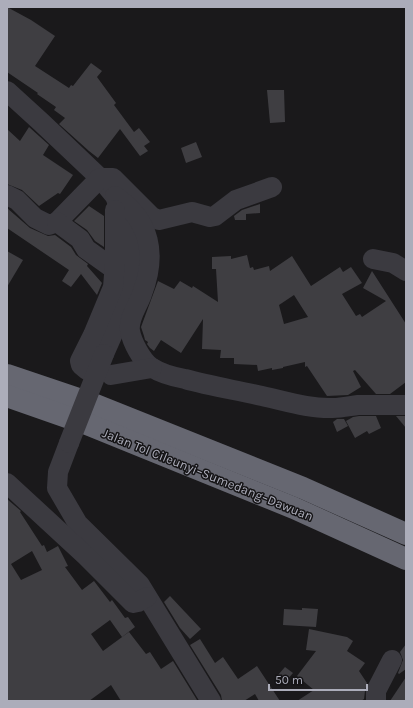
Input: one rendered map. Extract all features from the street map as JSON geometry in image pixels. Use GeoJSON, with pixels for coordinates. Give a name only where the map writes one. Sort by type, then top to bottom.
{"type":"FeatureCollection","features":[{"type":"Feature","properties":{"kind":"highway","name":"Jalan Tol Cileunyi–Sumedang–Dawuan"},"geometry":{"type":"LineString","coordinates":[[7,375],[93,404],[303,488],[406,534]]}},
{"type":"Feature","properties":{"kind":"highway","name":"Jalan Tol Cileunyi–Sumedang–Dawuan"},"geometry":{"type":"LineString","coordinates":[[7,396],[87,424],[294,508],[406,558]]}},
{"type":"Feature","properties":{"kind":"street"},"geometry":{"type":"LineString","coordinates":[[7,91],[100,178],[115,196],[130,207],[143,225],[149,246],[150,259],[146,284],[131,318],[130,331],[144,362],[152,368],[174,377],[308,406],[333,408],[406,404]]}},
{"type":"Feature","properties":{"kind":"street"},"geometry":{"type":"LineString","coordinates":[[7,196],[17,200],[35,218],[49,225],[57,222],[100,178],[113,178],[152,217],[159,220],[192,212],[210,217],[215,216],[236,200],[272,188]]}},
{"type":"Feature","properties":{"kind":"street"},"geometry":{"type":"LineString","coordinates":[[87,370],[81,365],[80,361],[93,335],[113,287],[115,196]]}},
{"type":"Feature","properties":{"kind":"street"},"geometry":{"type":"LineString","coordinates":[[92,550],[57,488],[58,472],[68,443],[104,354],[127,302],[131,241],[115,196]]}},
{"type":"Feature","properties":{"kind":"street"},"geometry":{"type":"LineString","coordinates":[[57,222],[80,238],[84,247],[89,252],[114,269]]}},
{"type":"Feature","properties":{"kind":"street"},"geometry":{"type":"LineString","coordinates":[[373,260],[393,262],[406,271]]}},
{"type":"Feature","properties":{"kind":"street"},"geometry":{"type":"LineString","coordinates":[[111,375],[152,368]]}},
{"type":"Feature","properties":{"kind":"street"},"geometry":{"type":"LineString","coordinates":[[7,483],[92,550],[140,585],[211,701]]}},
{"type":"Feature","properties":{"kind":"street"},"geometry":{"type":"LineString","coordinates":[[376,701],[376,691],[392,660]]}},
{"type":"Feature","properties":{"kind":"building"},"geometry":{"type":"Polygon","coordinates":[[[7,7],[31,20],[55,36],[35,66],[69,88],[71,85],[73,86],[91,63],[102,71],[97,77],[116,103],[114,105],[134,132],[139,128],[150,142],[144,146],[148,151],[140,156],[120,129],[98,158],[59,124],[65,118],[54,110],[56,107],[7,72],[7,7]]]}},
{"type":"Feature","properties":{"kind":"building"},"geometry":{"type":"Polygon","coordinates":[[[267,90],[284,90],[285,122],[270,123],[267,90]]]}},
{"type":"Feature","properties":{"kind":"building"},"geometry":{"type":"Polygon","coordinates":[[[29,127],[49,145],[43,155],[73,175],[60,194],[58,193],[39,206],[22,190],[7,184],[7,129],[20,141],[29,127]]]}},
{"type":"Feature","properties":{"kind":"building"},"geometry":{"type":"Polygon","coordinates":[[[196,142],[202,157],[186,163],[181,148],[196,142]]]}},
{"type":"Feature","properties":{"kind":"building"},"geometry":{"type":"Polygon","coordinates":[[[260,204],[260,213],[246,214],[246,220],[235,220],[234,216],[242,210],[260,204]]]}},
{"type":"Feature","properties":{"kind":"building"},"geometry":{"type":"Polygon","coordinates":[[[89,206],[104,216],[104,247],[95,241],[87,230],[74,221],[89,206]]]}},
{"type":"Feature","properties":{"kind":"building"},"geometry":{"type":"Polygon","coordinates":[[[7,208],[30,228],[48,236],[55,235],[71,247],[76,255],[88,264],[87,266],[102,283],[97,295],[81,274],[71,287],[62,281],[69,270],[7,228],[7,208]]]}},
{"type":"Feature","properties":{"kind":"building"},"geometry":{"type":"Polygon","coordinates":[[[7,251],[23,260],[7,287],[7,251]]]}},
{"type":"Feature","properties":{"kind":"building"},"geometry":{"type":"Polygon","coordinates":[[[247,255],[250,268],[253,267],[254,270],[269,266],[270,271],[292,256],[311,286],[340,267],[343,272],[351,267],[362,283],[342,294],[356,316],[360,314],[362,317],[386,301],[363,288],[372,271],[406,324],[406,382],[390,394],[376,394],[355,370],[353,371],[361,387],[348,395],[327,396],[307,366],[305,367],[305,362],[283,368],[272,370],[272,368],[258,371],[257,365],[234,364],[234,358],[220,358],[221,350],[202,349],[203,319],[181,353],[161,340],[154,351],[150,348],[147,344],[148,342],[145,340],[141,327],[158,281],[174,289],[180,281],[192,288],[193,286],[218,302],[216,269],[212,269],[212,257],[231,256],[231,259],[247,255]],[[294,295],[279,305],[284,324],[308,317],[294,295]]]}},
{"type":"Feature","properties":{"kind":"building"},"geometry":{"type":"Polygon","coordinates":[[[376,416],[381,428],[369,434],[367,431],[355,438],[346,421],[353,417],[376,416]]]}},
{"type":"Feature","properties":{"kind":"building"},"geometry":{"type":"Polygon","coordinates":[[[396,416],[406,416],[406,428],[396,416]]]}},
{"type":"Feature","properties":{"kind":"building"},"geometry":{"type":"Polygon","coordinates":[[[337,419],[344,419],[348,426],[337,432],[333,422],[337,419]]]}},
{"type":"Feature","properties":{"kind":"building"},"geometry":{"type":"Polygon","coordinates":[[[7,499],[21,511],[20,512],[42,546],[44,545],[47,552],[58,546],[68,566],[65,567],[82,590],[94,581],[110,602],[112,600],[125,618],[128,617],[135,627],[122,637],[110,620],[91,634],[103,651],[129,632],[146,654],[150,652],[161,669],[173,661],[197,700],[121,701],[111,685],[89,701],[7,701],[7,499]],[[32,551],[11,564],[21,580],[42,570],[32,551]]]}},
{"type":"Feature","properties":{"kind":"building"},"geometry":{"type":"Polygon","coordinates":[[[170,596],[201,629],[190,639],[180,628],[164,602],[170,596]]]}},
{"type":"Feature","properties":{"kind":"building"},"geometry":{"type":"Polygon","coordinates":[[[302,608],[318,609],[316,627],[283,625],[284,609],[302,610],[302,608]]]}},
{"type":"Feature","properties":{"kind":"building"},"geometry":{"type":"Polygon","coordinates":[[[309,629],[347,637],[353,641],[347,651],[365,663],[359,671],[367,683],[364,699],[361,701],[297,701],[314,690],[297,676],[316,651],[306,650],[309,629]]]}},
{"type":"Feature","properties":{"kind":"building"},"geometry":{"type":"Polygon","coordinates":[[[200,639],[215,663],[223,657],[238,679],[257,666],[280,701],[259,701],[255,694],[244,701],[222,701],[221,695],[190,645],[200,639]]]}},
{"type":"Feature","properties":{"kind":"building"},"geometry":{"type":"Polygon","coordinates":[[[406,644],[406,669],[399,674],[398,673],[403,660],[400,652],[406,644]]]}},
{"type":"Feature","properties":{"kind":"building"},"geometry":{"type":"Polygon","coordinates":[[[285,667],[293,673],[286,681],[278,675],[285,667]]]}},
{"type":"Feature","properties":{"kind":"building"},"geometry":{"type":"Polygon","coordinates":[[[406,677],[406,701],[390,701],[406,677]]]}}]}
